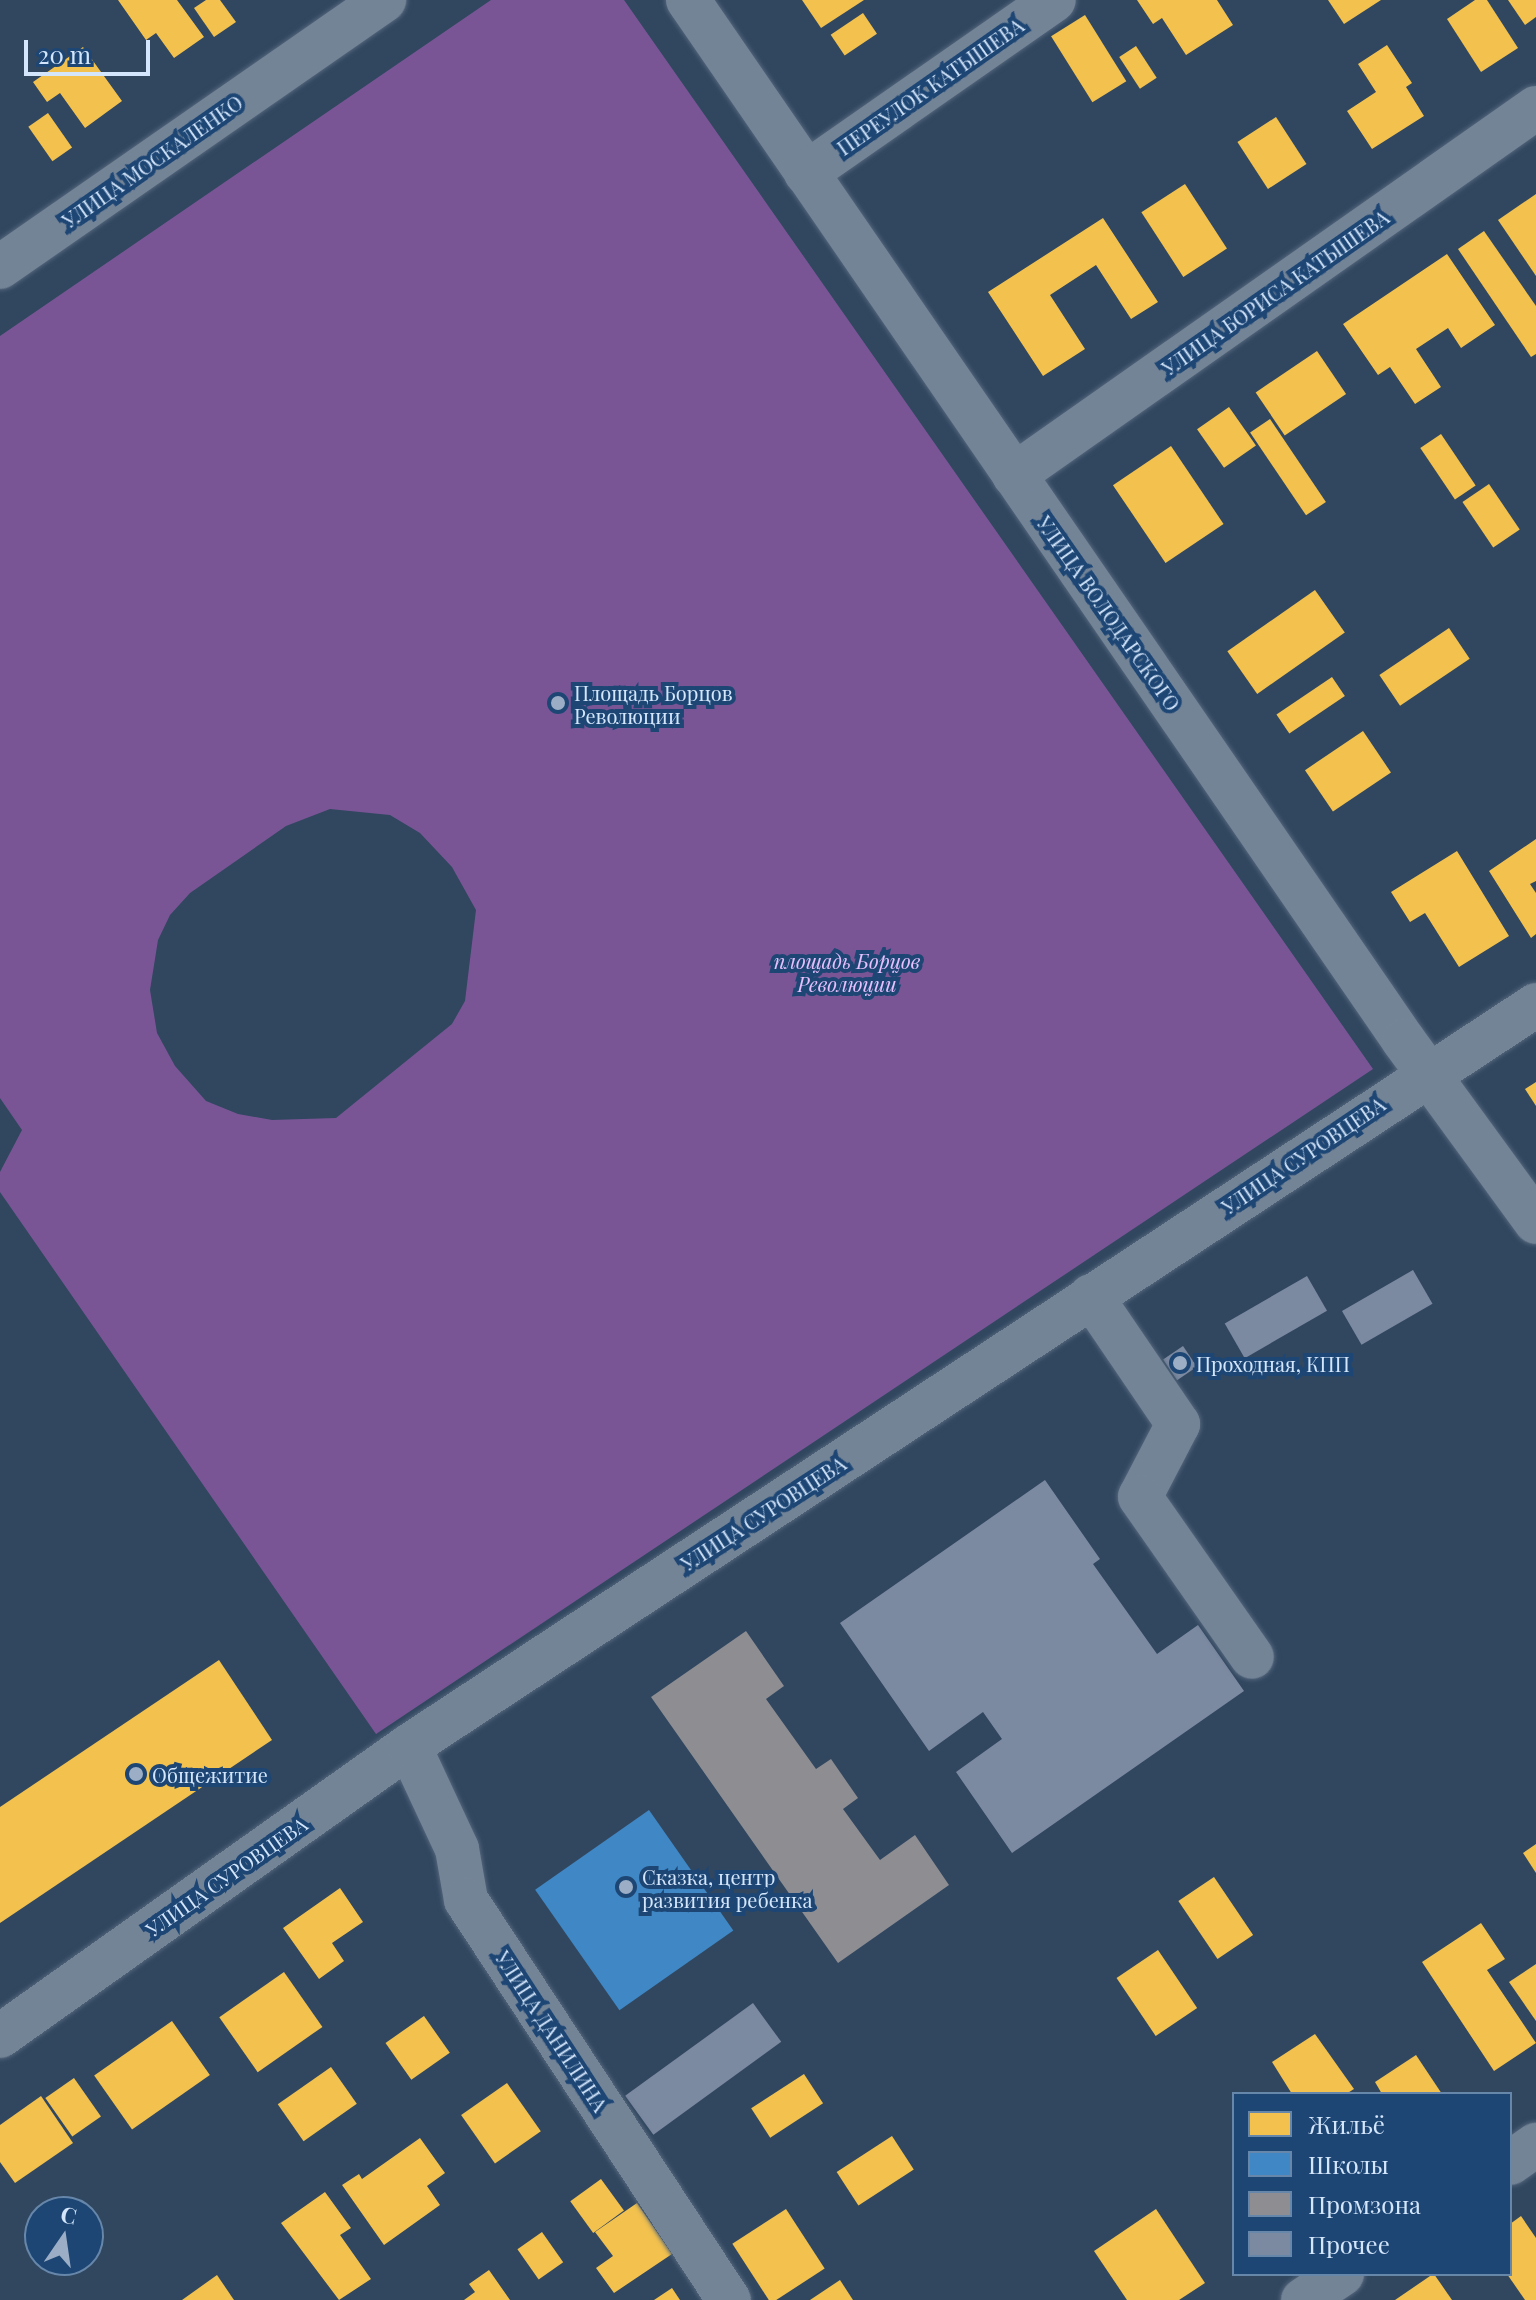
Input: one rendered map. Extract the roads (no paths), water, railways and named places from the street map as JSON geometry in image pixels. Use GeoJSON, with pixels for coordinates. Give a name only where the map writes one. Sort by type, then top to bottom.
{"type":"FeatureCollection","features":[{"type":"Feature","properties":{"kind":"street","name":"УЛИЦА МОСКАЛЕНКО"},"geometry":{"type":"LineString","coordinates":[[0,267],[384,0]]}},
{"type":"Feature","properties":{"kind":"street","name":"УЛИЦА ВОЛОДАРСКОГО"},"geometry":{"type":"LineString","coordinates":[[688,0],[1427,1072],[1536,1222]]}},
{"type":"Feature","properties":{"kind":"street","name":"ПЕРЕУЛОК КАТЫШЕВА"},"geometry":{"type":"LineString","coordinates":[[806,173],[1054,0]]}},
{"type":"Feature","properties":{"kind":"street","name":"УЛИЦА БОРИСА КАТЫШЕВА"},"geometry":{"type":"LineString","coordinates":[[1014,475],[1536,108]]}},
{"type":"Feature","properties":{"kind":"street","name":"УЛИЦА СУРОВЦЕВА"},"geometry":{"type":"LineString","coordinates":[[0,2036],[409,1746],[1427,1072],[1536,1005]]}},
{"type":"Feature","properties":{"kind":"street"},"geometry":{"type":"LineString","coordinates":[[1091,1296],[1178,1424],[1140,1497],[1252,1657]]}},
{"type":"Feature","properties":{"kind":"street","name":"УЛИЦА ДАНИЛИНА"},"geometry":{"type":"LineString","coordinates":[[409,1746],[457,1849],[466,1900],[729,2300]]}},
{"type":"Feature","properties":{"kind":"street"},"geometry":{"type":"LineString","coordinates":[[1512,2162],[1536,2145]]}},
{"type":"Feature","properties":{"kind":"street"},"geometry":{"type":"LineString","coordinates":[[1303,2300],[1339,2276]]}},
{"type":"Feature","properties":{"kind":"place","name":"Площадь Борцов Революции"},"geometry":{"type":"Point","coordinates":[558,703]}},
{"type":"Feature","properties":{"kind":"place","name":"Проходная, КПП"},"geometry":{"type":"Point","coordinates":[1180,1363]}},
{"type":"Feature","properties":{"kind":"place","name":"Общежитие"},"geometry":{"type":"Point","coordinates":[136,1774]}},
{"type":"Feature","properties":{"kind":"place","name":"Сказка, центр развития ребенка"},"geometry":{"type":"Point","coordinates":[626,1887]}},
{"type":"Feature","properties":{"kind":"park label","name":"площадь Борцов Революции"},"geometry":{"type":"Point","coordinates":[847,972]}}]}
